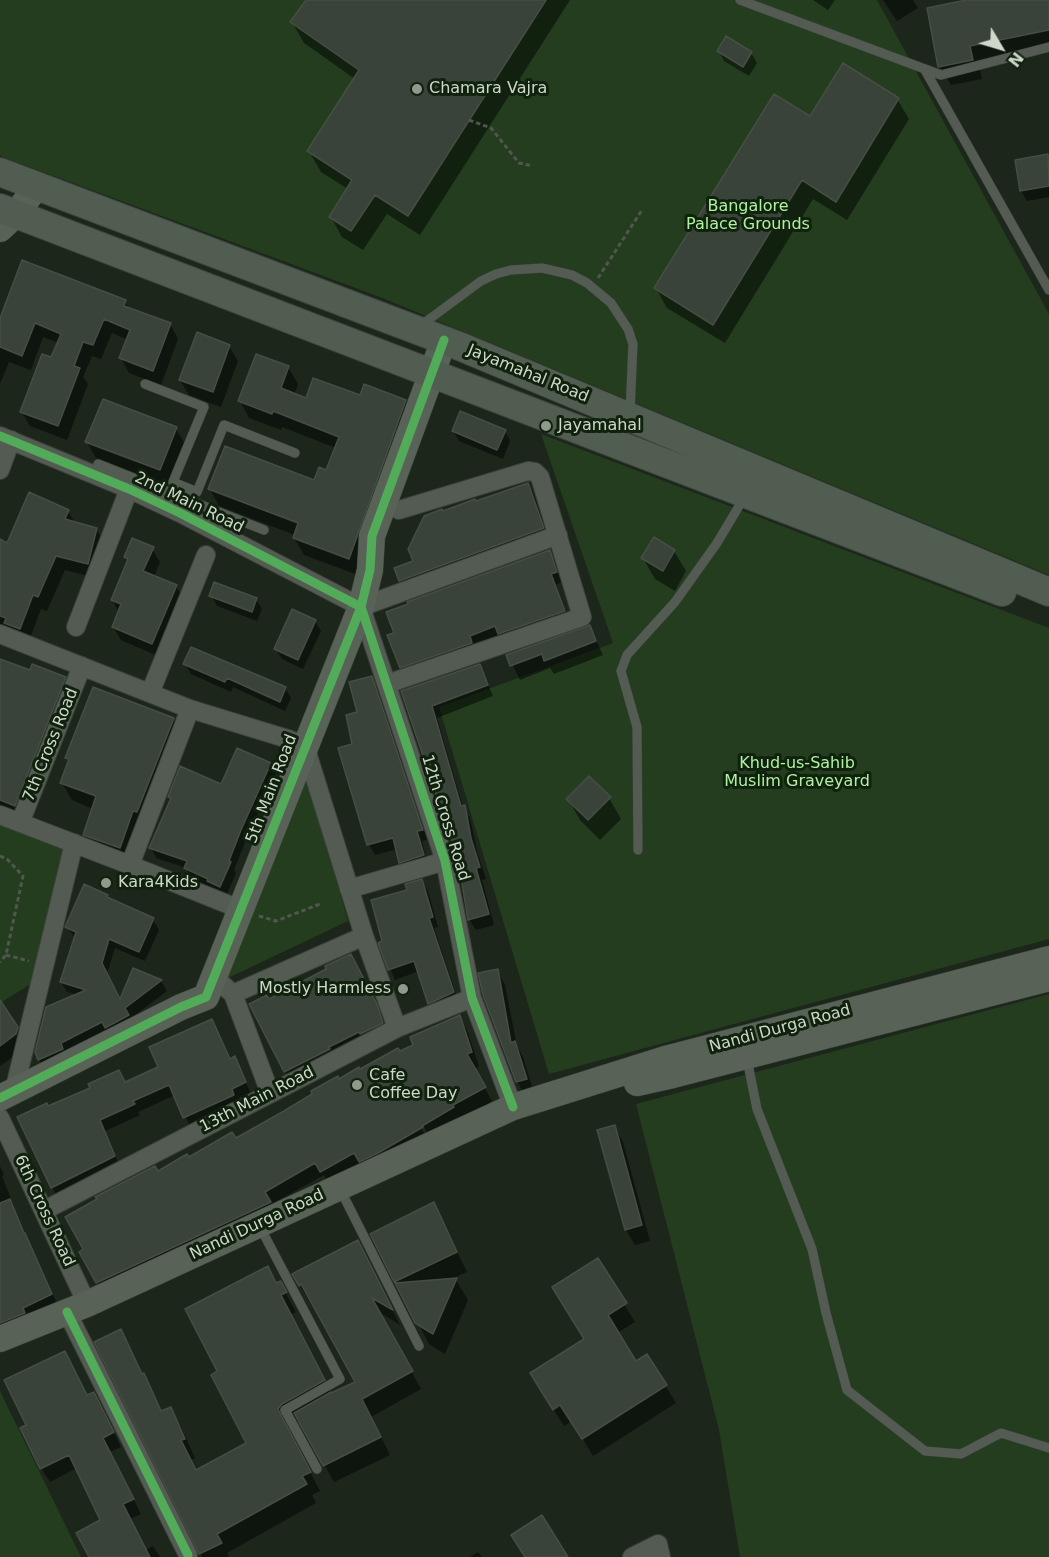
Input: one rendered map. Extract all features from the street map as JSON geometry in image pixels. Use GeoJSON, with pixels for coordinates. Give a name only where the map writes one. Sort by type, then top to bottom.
{"type":"FeatureCollection","features":[{"type":"Feature","properties":{"kind":"main road","name":"Jayamahal Road"},"geometry":{"type":"LineString","coordinates":[[0,172],[451,343],[1049,592]]}},
{"type":"Feature","properties":{"kind":"main road"},"geometry":{"type":"LineString","coordinates":[[5,217],[37,186]]}},
{"type":"Feature","properties":{"kind":"main road","name":"Jayamahal Road"},"geometry":{"type":"LineString","coordinates":[[5,217],[439,376],[1049,610]]}},
{"type":"Feature","properties":{"kind":"main road"},"geometry":{"type":"LineString","coordinates":[[439,376],[451,343]]}},
{"type":"Feature","properties":{"kind":"main road","name":"5th Main Road"},"geometry":{"type":"LineString","coordinates":[[370,570],[387,544],[439,376]]}},
{"type":"Feature","properties":{"kind":"main road","name":"5th Main Road"},"geometry":{"type":"LineString","coordinates":[[7,1095],[224,986],[242,910],[304,746],[361,607],[370,570],[372,536],[439,376]]}},
{"type":"Feature","properties":{"kind":"main road","name":"Nandi Durga Road"},"geometry":{"type":"LineString","coordinates":[[0,1339],[77,1308],[513,1107],[669,1058],[1049,959]]}},
{"type":"Feature","properties":{"kind":"main road","name":"Nandi Durga Road"},"geometry":{"type":"LineString","coordinates":[[513,1107],[673,1075],[1049,978]]}},
{"type":"Feature","properties":{"kind":"street"},"geometry":{"type":"LineString","coordinates":[[0,470],[5,438]]}},
{"type":"Feature","properties":{"kind":"street","name":"2nd Main Road"},"geometry":{"type":"LineString","coordinates":[[5,438],[129,489],[183,506],[361,607]]}},
{"type":"Feature","properties":{"kind":"street"},"geometry":{"type":"LineString","coordinates":[[387,684],[582,616],[540,477],[528,471],[399,510]]}},
{"type":"Feature","properties":{"kind":"street"},"geometry":{"type":"LineString","coordinates":[[76,627],[129,489]]}},
{"type":"Feature","properties":{"kind":"street"},"geometry":{"type":"LineString","coordinates":[[361,607],[558,535]]}},
{"type":"Feature","properties":{"kind":"street"},"geometry":{"type":"LineString","coordinates":[[150,693],[206,555]]}},
{"type":"Feature","properties":{"kind":"street","name":"12th Cross Road"},"geometry":{"type":"LineString","coordinates":[[361,607],[445,861],[472,998],[513,1107]]}},
{"type":"Feature","properties":{"kind":"street"},"geometry":{"type":"LineString","coordinates":[[0,634],[190,709],[288,738],[304,746],[364,936],[397,1028]]}},
{"type":"Feature","properties":{"kind":"street","name":"7th Cross Road"},"geometry":{"type":"LineString","coordinates":[[20,823],[82,666]]}},
{"type":"Feature","properties":{"kind":"street"},"geometry":{"type":"LineString","coordinates":[[130,864],[190,709]]}},
{"type":"Feature","properties":{"kind":"street"},"geometry":{"type":"LineString","coordinates":[[0,815],[130,864],[242,910]]}},
{"type":"Feature","properties":{"kind":"street"},"geometry":{"type":"LineString","coordinates":[[7,1095],[45,965],[74,843]]}},
{"type":"Feature","properties":{"kind":"street"},"geometry":{"type":"LineString","coordinates":[[349,889],[445,861]]}},
{"type":"Feature","properties":{"kind":"street"},"geometry":{"type":"LineString","coordinates":[[270,1093],[224,986],[364,936]]}},
{"type":"Feature","properties":{"kind":"street","name":"13th Main Road"},"geometry":{"type":"LineString","coordinates":[[45,1210],[397,1028],[472,998]]}},
{"type":"Feature","properties":{"kind":"street","name":"6th Cross Road"},"geometry":{"type":"LineString","coordinates":[[0,1118],[45,1210],[77,1308],[188,1556]]}},
{"type":"Feature","properties":{"kind":"street"},"geometry":{"type":"LineString","coordinates":[[632,1557],[658,1544],[660,1557]]}},
{"type":"Feature","properties":{"kind":"lane"},"geometry":{"type":"LineString","coordinates":[[741,0],[941,75],[1049,47]]}},
{"type":"Feature","properties":{"kind":"lane"},"geometry":{"type":"LineString","coordinates":[[925,70],[1049,290]]}},
{"type":"Feature","properties":{"kind":"lane"},"geometry":{"type":"LineString","coordinates":[[415,330],[482,281],[511,270],[534,268],[572,275],[592,287],[611,303],[620,315],[633,344],[629,416]]}},
{"type":"Feature","properties":{"kind":"lane"},"geometry":{"type":"LineString","coordinates":[[145,384],[204,407],[173,482],[197,492],[224,425],[295,453]]}},
{"type":"Feature","properties":{"kind":"lane"},"geometry":{"type":"LineString","coordinates":[[98,464],[183,506],[264,530]]}},
{"type":"Feature","properties":{"kind":"lane"},"geometry":{"type":"LineString","coordinates":[[183,506],[190,489]]}},
{"type":"Feature","properties":{"kind":"lane"},"geometry":{"type":"LineString","coordinates":[[638,850],[638,727],[621,671],[627,655],[675,602],[717,543],[746,494]]}},
{"type":"Feature","properties":{"kind":"lane"},"geometry":{"type":"LineString","coordinates":[[747,1056],[757,1109],[812,1249],[826,1313],[848,1390],[925,1451],[961,1454],[1001,1433],[1049,1449]]}},
{"type":"Feature","properties":{"kind":"lane"},"geometry":{"type":"LineString","coordinates":[[339,1187],[419,1346]]}},
{"type":"Feature","properties":{"kind":"lane"},"geometry":{"type":"LineString","coordinates":[[259,1225],[340,1379],[285,1410],[317,1469]]}},
{"type":"Feature","properties":{"kind":"path"},"geometry":{"type":"LineString","coordinates":[[469,120],[491,128],[519,163],[533,166]]}},
{"type":"Feature","properties":{"kind":"path"},"geometry":{"type":"LineString","coordinates":[[592,287],[642,210]]}},
{"type":"Feature","properties":{"kind":"path"},"geometry":{"type":"LineString","coordinates":[[0,856],[7,859],[22,876],[6,955],[0,962]]}},
{"type":"Feature","properties":{"kind":"path"},"geometry":{"type":"LineString","coordinates":[[242,910],[276,921],[320,904]]}},
{"type":"Feature","properties":{"kind":"path"},"geometry":{"type":"LineString","coordinates":[[6,955],[45,965]]}},
{"type":"Feature","properties":{"kind":"green space","name":"Bangalore Palace Grounds"},"geometry":{"type":"Polygon","coordinates":[[[0,0],[877,0],[1049,314],[1049,575],[380,297],[0,156],[0,0]]]}},
{"type":"Feature","properties":{"kind":"green space","name":"Khud-us-Sahib Muslim Graveyard"},"geometry":{"type":"Polygon","coordinates":[[[541,434],[1049,628],[1049,939],[549,1074],[439,707],[613,643],[541,434]]]}},
{"type":"Feature","properties":{"kind":"green space"},"geometry":{"type":"Polygon","coordinates":[[[304,765],[348,921],[224,980],[304,765]]]}},
{"type":"Feature","properties":{"kind":"green space"},"geometry":{"type":"Polygon","coordinates":[[[0,825],[64,850],[31,984],[0,1003],[0,825]]]}},
{"type":"Feature","properties":{"kind":"green space"},"geometry":{"type":"Polygon","coordinates":[[[1049,994],[1049,1557],[740,1557],[719,1430],[636,1104],[1049,994]]]}},
{"type":"Feature","properties":{"kind":"green space"},"geometry":{"type":"Polygon","coordinates":[[[0,1391],[81,1557],[0,1557],[0,1391]]]}},
{"type":"Feature","properties":{"kind":"building"},"geometry":{"type":"Polygon","coordinates":[[[306,0],[546,0],[408,216],[375,195],[351,231],[329,217],[352,180],[307,151],[359,70],[290,22],[306,0]]]}},
{"type":"Feature","properties":{"kind":"building"},"geometry":{"type":"Polygon","coordinates":[[[966,0],[1049,0],[1049,30],[970,46],[973,60],[938,67],[927,8],[966,0]]]}},
{"type":"Feature","properties":{"kind":"building"},"geometry":{"type":"Polygon","coordinates":[[[726,36],[752,52],[743,67],[717,51],[726,36]]]}},
{"type":"Feature","properties":{"kind":"building"},"geometry":{"type":"Polygon","coordinates":[[[843,63],[899,98],[836,202],[802,180],[713,325],[654,288],[774,94],[810,116],[843,63]]]}},
{"type":"Feature","properties":{"kind":"building"},"geometry":{"type":"Polygon","coordinates":[[[1048,154],[1049,186],[1020,191],[1015,160],[1048,154]]]}},
{"type":"Feature","properties":{"kind":"building"},"geometry":{"type":"Polygon","coordinates":[[[22,260],[126,300],[124,306],[171,323],[153,371],[119,358],[130,330],[104,319],[93,345],[83,342],[74,366],[80,368],[58,426],[20,412],[42,354],[51,357],[61,334],[35,323],[22,356],[0,347],[0,318],[22,260]]]}},
{"type":"Feature","properties":{"kind":"building"},"geometry":{"type":"Polygon","coordinates":[[[197,332],[230,345],[213,392],[179,380],[197,332]]]}},
{"type":"Feature","properties":{"kind":"building"},"geometry":{"type":"Polygon","coordinates":[[[256,354],[289,366],[281,388],[306,398],[313,378],[360,395],[364,384],[406,400],[349,559],[293,538],[298,523],[208,489],[225,446],[314,480],[319,467],[326,470],[339,437],[273,411],[272,414],[238,401],[256,354]]]}},
{"type":"Feature","properties":{"kind":"building"},"geometry":{"type":"Polygon","coordinates":[[[103,399],[177,427],[160,470],[85,442],[103,399]]]}},
{"type":"Feature","properties":{"kind":"building"},"geometry":{"type":"Polygon","coordinates":[[[460,411],[506,430],[497,450],[452,431],[460,411]]]}},
{"type":"Feature","properties":{"kind":"building"},"geometry":{"type":"Polygon","coordinates":[[[528,483],[544,528],[399,581],[394,568],[413,561],[408,549],[424,516],[528,483]]]}},
{"type":"Feature","properties":{"kind":"building"},"geometry":{"type":"Polygon","coordinates":[[[29,492],[69,510],[65,519],[97,528],[88,564],[56,556],[38,597],[33,595],[20,629],[4,623],[6,618],[0,616],[0,539],[7,543],[29,492]]]}},
{"type":"Feature","properties":{"kind":"building"},"geometry":{"type":"Polygon","coordinates":[[[654,537],[675,550],[663,571],[641,558],[654,537]]]}},
{"type":"Feature","properties":{"kind":"building"},"geometry":{"type":"Polygon","coordinates":[[[132,538],[154,547],[143,571],[177,585],[152,644],[112,627],[121,604],[111,600],[128,559],[124,557],[132,538]]]}},
{"type":"Feature","properties":{"kind":"building"},"geometry":{"type":"Polygon","coordinates":[[[550,550],[557,572],[551,574],[565,611],[498,634],[495,626],[470,636],[472,643],[400,668],[387,635],[394,633],[386,612],[408,604],[407,602],[550,550]]]}},
{"type":"Feature","properties":{"kind":"building"},"geometry":{"type":"Polygon","coordinates":[[[214,582],[257,598],[252,612],[209,596],[214,582]]]}},
{"type":"Feature","properties":{"kind":"building"},"geometry":{"type":"Polygon","coordinates":[[[292,609],[316,620],[298,660],[274,649],[292,609]]]}},
{"type":"Feature","properties":{"kind":"building"},"geometry":{"type":"Polygon","coordinates":[[[590,625],[596,641],[544,661],[542,654],[510,666],[506,655],[590,625]]]}},
{"type":"Feature","properties":{"kind":"building"},"geometry":{"type":"Polygon","coordinates":[[[191,647],[286,687],[280,702],[227,678],[225,682],[183,664],[191,647]]]}},
{"type":"Feature","properties":{"kind":"building"},"geometry":{"type":"Polygon","coordinates":[[[0,659],[30,670],[32,664],[66,677],[15,806],[0,800],[0,659]]]}},
{"type":"Feature","properties":{"kind":"building"},"geometry":{"type":"Polygon","coordinates":[[[480,664],[488,685],[432,706],[461,806],[465,805],[471,838],[480,867],[476,868],[489,914],[468,920],[461,877],[451,838],[401,691],[480,664]]]}},
{"type":"Feature","properties":{"kind":"building"},"geometry":{"type":"Polygon","coordinates":[[[372,676],[423,830],[417,831],[424,855],[399,863],[393,838],[367,845],[338,748],[352,744],[346,715],[357,712],[349,682],[372,676]]]}},
{"type":"Feature","properties":{"kind":"building"},"geometry":{"type":"Polygon","coordinates":[[[93,687],[174,718],[137,812],[133,811],[120,848],[83,835],[96,796],[60,783],[69,759],[65,758],[93,687]]]}},
{"type":"Feature","properties":{"kind":"building"},"geometry":{"type":"Polygon","coordinates":[[[237,748],[271,763],[241,830],[220,887],[184,868],[187,861],[149,848],[171,798],[168,797],[180,766],[221,784],[237,748]]]}},
{"type":"Feature","properties":{"kind":"building"},"geometry":{"type":"Polygon","coordinates":[[[589,776],[611,797],[588,820],[566,799],[589,776]]]}},
{"type":"Feature","properties":{"kind":"building"},"geometry":{"type":"Polygon","coordinates":[[[422,879],[433,917],[429,918],[454,992],[428,1004],[414,961],[388,970],[378,943],[382,941],[371,900],[407,890],[405,884],[422,879]]]}},
{"type":"Feature","properties":{"kind":"building"},"geometry":{"type":"Polygon","coordinates":[[[84,884],[154,918],[139,952],[109,939],[102,963],[120,999],[133,968],[162,980],[125,1008],[129,1015],[105,1028],[102,1022],[61,1043],[63,1049],[38,1060],[35,1052],[46,1007],[86,990],[60,982],[76,932],[65,927],[84,884]]]}},
{"type":"Feature","properties":{"kind":"building"},"geometry":{"type":"Polygon","coordinates":[[[351,954],[377,1004],[383,1023],[360,1034],[359,1032],[284,1072],[249,1004],[267,995],[269,999],[326,969],[325,966],[351,954]]]}},
{"type":"Feature","properties":{"kind":"building"},"geometry":{"type":"Polygon","coordinates":[[[498,969],[511,1043],[515,1041],[527,1079],[516,1082],[483,995],[478,973],[498,969]]]}},
{"type":"Feature","properties":{"kind":"building"},"geometry":{"type":"Polygon","coordinates":[[[0,1000],[18,1027],[16,1034],[0,1046],[0,1000]]]}},
{"type":"Feature","properties":{"kind":"building"},"geometry":{"type":"Polygon","coordinates":[[[460,1015],[472,1052],[467,1054],[486,1087],[453,1105],[454,1107],[423,1127],[378,1153],[359,1162],[354,1153],[320,1172],[315,1163],[265,1192],[271,1202],[96,1283],[79,1252],[83,1249],[65,1217],[97,1199],[95,1197],[155,1166],[158,1171],[187,1154],[189,1157],[232,1132],[236,1138],[312,1094],[311,1091],[338,1076],[339,1079],[398,1048],[400,1051],[413,1045],[410,1037],[460,1015]]]}},
{"type":"Feature","properties":{"kind":"building"},"geometry":{"type":"Polygon","coordinates":[[[212,1019],[230,1059],[235,1056],[246,1082],[232,1089],[234,1095],[183,1118],[169,1085],[133,1101],[135,1104],[100,1120],[115,1156],[51,1188],[17,1117],[47,1103],[48,1106],[90,1088],[88,1084],[119,1070],[125,1082],[158,1067],[149,1047],[212,1019]]]}},
{"type":"Feature","properties":{"kind":"building"},"geometry":{"type":"Polygon","coordinates":[[[615,1125],[642,1225],[625,1230],[597,1130],[615,1125]]]}},
{"type":"Feature","properties":{"kind":"building"},"geometry":{"type":"Polygon","coordinates":[[[10,1199],[52,1294],[23,1308],[25,1313],[0,1323],[0,1203],[10,1199]]]}},
{"type":"Feature","properties":{"kind":"building"},"geometry":{"type":"Polygon","coordinates":[[[434,1202],[457,1252],[394,1282],[370,1234],[434,1202]]]}},
{"type":"Feature","properties":{"kind":"building"},"geometry":{"type":"Polygon","coordinates":[[[358,1240],[393,1310],[372,1298],[413,1371],[362,1399],[381,1437],[323,1466],[294,1413],[331,1392],[355,1382],[301,1284],[299,1286],[292,1274],[358,1240]]]}},
{"type":"Feature","properties":{"kind":"building"},"geometry":{"type":"Polygon","coordinates":[[[598,1258],[627,1303],[608,1315],[636,1361],[647,1354],[667,1385],[582,1439],[560,1405],[553,1410],[530,1373],[584,1339],[552,1287],[598,1258]]]}},
{"type":"Feature","properties":{"kind":"building"},"geometry":{"type":"Polygon","coordinates":[[[268,1266],[276,1283],[281,1281],[287,1292],[281,1295],[325,1380],[282,1404],[278,1409],[311,1472],[302,1476],[307,1484],[217,1534],[222,1543],[199,1554],[94,1342],[121,1329],[161,1411],[171,1407],[185,1439],[181,1440],[196,1470],[246,1443],[211,1375],[217,1371],[185,1309],[268,1266]]]}},
{"type":"Feature","properties":{"kind":"building"},"geometry":{"type":"Polygon","coordinates":[[[457,1278],[433,1334],[415,1323],[395,1283],[457,1278]]]}},
{"type":"Feature","properties":{"kind":"building"},"geometry":{"type":"Polygon","coordinates":[[[65,1351],[87,1395],[94,1392],[114,1432],[103,1438],[134,1499],[123,1504],[150,1557],[89,1557],[76,1533],[100,1520],[69,1455],[40,1469],[20,1428],[26,1425],[4,1380],[65,1351]]]}},
{"type":"Feature","properties":{"kind":"building"},"geometry":{"type":"Polygon","coordinates":[[[542,1515],[568,1557],[525,1557],[511,1535],[542,1515]]]}},
{"type":"Feature","properties":{"kind":"cycle path"},"geometry":{"type":"LineString","coordinates":[[0,1098],[181,1007],[206,997],[361,607],[370,570],[372,536],[444,340]]}},
{"type":"Feature","properties":{"kind":"cycle path"},"geometry":{"type":"LineString","coordinates":[[0,436],[129,489],[180,513],[361,607],[445,861],[472,998],[513,1107]]}},
{"type":"Feature","properties":{"kind":"cycle path"},"geometry":{"type":"LineString","coordinates":[[67,1312],[188,1555]]}},
{"type":"Feature","properties":{"kind":"place","name":"Chamara Vajra"},"geometry":{"type":"Point","coordinates":[417,89]}},
{"type":"Feature","properties":{"kind":"place","name":"Jayamahal"},"geometry":{"type":"Point","coordinates":[546,426]}},
{"type":"Feature","properties":{"kind":"place","name":"Kara4Kids"},"geometry":{"type":"Point","coordinates":[106,883]}},
{"type":"Feature","properties":{"kind":"place","name":"Mostly Harmless"},"geometry":{"type":"Point","coordinates":[403,989]}},
{"type":"Feature","properties":{"kind":"place","name":"Cafe Coffee Day"},"geometry":{"type":"Point","coordinates":[357,1085]}}]}
